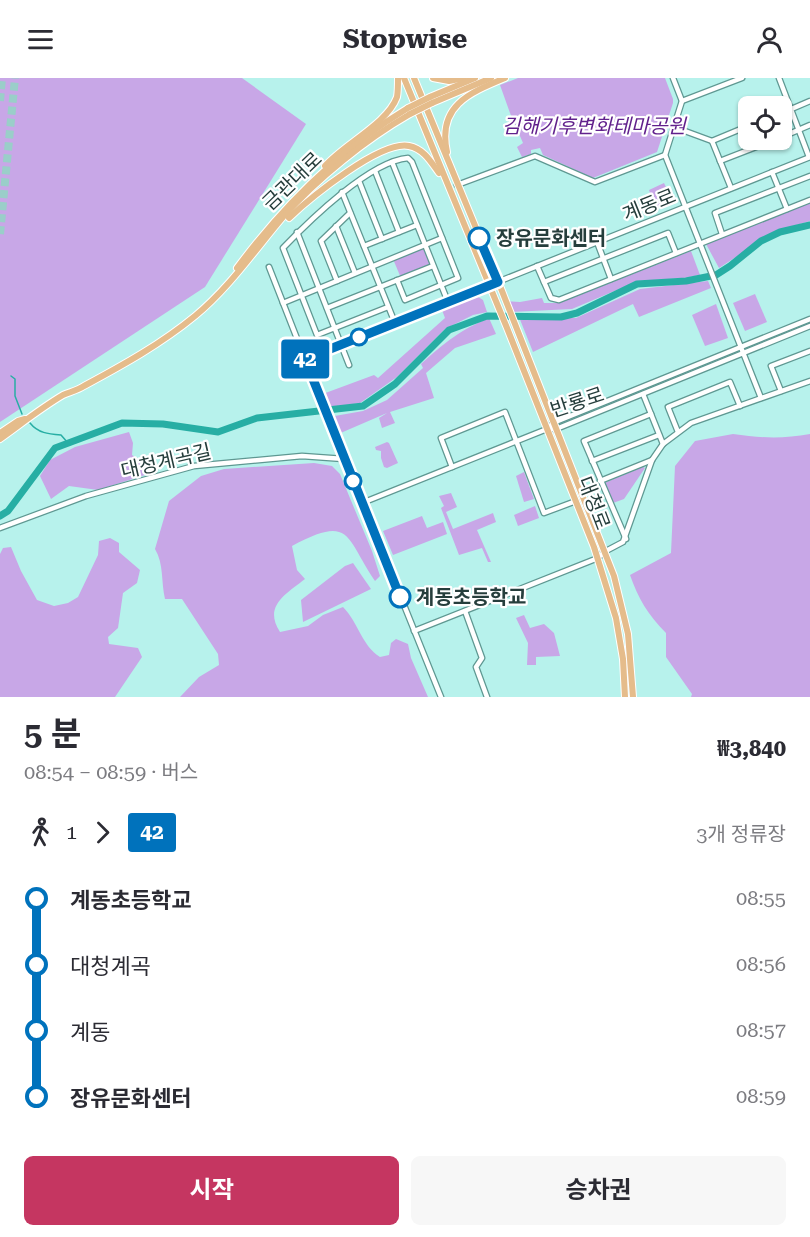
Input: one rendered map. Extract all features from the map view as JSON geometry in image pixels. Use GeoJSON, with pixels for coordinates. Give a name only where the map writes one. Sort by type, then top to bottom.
{"type":"FeatureCollection","features":[{"type":"Feature","properties":{"kind":"main road"},"geometry":{"type":"LineString","coordinates":[[314,180],[332,159],[385,116],[397,97],[398,78]]}},
{"type":"Feature","properties":{"kind":"main road"},"geometry":{"type":"LineString","coordinates":[[404,78],[489,285]]}},
{"type":"Feature","properties":{"kind":"main road"},"geometry":{"type":"LineString","coordinates":[[414,78],[498,282]]}},
{"type":"Feature","properties":{"kind":"main road"},"geometry":{"type":"LineString","coordinates":[[433,78],[449,81],[464,78]]}},
{"type":"Feature","properties":{"kind":"main road"},"geometry":{"type":"LineString","coordinates":[[409,111],[475,78]]}},
{"type":"Feature","properties":{"kind":"main road"},"geometry":{"type":"LineString","coordinates":[[431,100],[491,78]]}},
{"type":"Feature","properties":{"kind":"main road"},"geometry":{"type":"LineString","coordinates":[[456,183],[445,143],[444,130],[447,118],[453,109],[474,91],[505,78]]}},
{"type":"Feature","properties":{"kind":"main road","name":"금관대로"},"geometry":{"type":"LineString","coordinates":[[216,295],[267,228],[314,180],[373,132],[409,111]]}},
{"type":"Feature","properties":{"kind":"main road","name":"금관대로"},"geometry":{"type":"LineString","coordinates":[[0,439],[66,394],[147,351],[197,315],[317,183],[409,111]]}},
{"type":"Feature","properties":{"kind":"main road"},"geometry":{"type":"LineString","coordinates":[[264,241],[308,199],[329,183],[382,151],[395,146],[409,146],[423,152],[447,186]]}},
{"type":"Feature","properties":{"kind":"main road","name":"대청로"},"geometry":{"type":"LineString","coordinates":[[498,282],[621,598],[628,634],[633,697]]}},
{"type":"Feature","properties":{"kind":"main road","name":"대청로"},"geometry":{"type":"LineString","coordinates":[[489,285],[598,558],[616,618],[625,697]]}},
{"type":"Feature","properties":{"kind":"main road","name":"금관대로"},"geometry":{"type":"LineString","coordinates":[[0,433],[18,421],[29,418]]}},
{"type":"Feature","properties":{"kind":"street"},"geometry":{"type":"LineString","coordinates":[[673,78],[682,101],[665,155],[761,398]]}},
{"type":"Feature","properties":{"kind":"street"},"geometry":{"type":"LineString","coordinates":[[682,101],[742,78]]}},
{"type":"Feature","properties":{"kind":"street"},"geometry":{"type":"LineString","coordinates":[[779,78],[785,96]]}},
{"type":"Feature","properties":{"kind":"street"},"geometry":{"type":"LineString","coordinates":[[792,108],[810,101]]}},
{"type":"Feature","properties":{"kind":"street"},"geometry":{"type":"LineString","coordinates":[[792,114],[809,157]]}},
{"type":"Feature","properties":{"kind":"street"},"geometry":{"type":"LineString","coordinates":[[792,133],[810,125]]}},
{"type":"Feature","properties":{"kind":"street"},"geometry":{"type":"LineString","coordinates":[[674,128],[712,141],[738,130]]}},
{"type":"Feature","properties":{"kind":"street"},"geometry":{"type":"LineString","coordinates":[[712,141],[731,188]]}},
{"type":"Feature","properties":{"kind":"street"},"geometry":{"type":"LineString","coordinates":[[720,161],[748,150]]}},
{"type":"Feature","properties":{"kind":"street"},"geometry":{"type":"LineString","coordinates":[[456,183],[536,156],[596,182],[665,155]]}},
{"type":"Feature","properties":{"kind":"street","name":"계동로"},"geometry":{"type":"LineString","coordinates":[[305,359],[809,157]]}},
{"type":"Feature","properties":{"kind":"street"},"geometry":{"type":"LineString","coordinates":[[388,307],[317,335],[283,248],[297,232],[342,192],[392,162],[408,158],[412,162],[458,278],[405,300],[397,280]]}},
{"type":"Feature","properties":{"kind":"street"},"geometry":{"type":"LineString","coordinates":[[392,162],[448,302]]}},
{"type":"Feature","properties":{"kind":"street"},"geometry":{"type":"LineString","coordinates":[[375,171],[399,232]]}},
{"type":"Feature","properties":{"kind":"street"},"geometry":{"type":"LineString","coordinates":[[772,172],[787,209]]}},
{"type":"Feature","properties":{"kind":"street"},"geometry":{"type":"LineString","coordinates":[[722,234],[715,213],[810,176]]}},
{"type":"Feature","properties":{"kind":"street"},"geometry":{"type":"LineString","coordinates":[[359,181],[382,239]]}},
{"type":"Feature","properties":{"kind":"street"},"geometry":{"type":"LineString","coordinates":[[342,192],[395,323]]}},
{"type":"Feature","properties":{"kind":"street"},"geometry":{"type":"LineString","coordinates":[[537,266],[551,298],[560,300],[810,200]]}},
{"type":"Feature","properties":{"kind":"street"},"geometry":{"type":"LineString","coordinates":[[337,280],[321,241],[351,213]]}},
{"type":"Feature","properties":{"kind":"street"},"geometry":{"type":"LineString","coordinates":[[364,246],[417,225]]}},
{"type":"Feature","properties":{"kind":"street"},"geometry":{"type":"LineString","coordinates":[[336,226],[355,273]]}},
{"type":"Feature","properties":{"kind":"street"},"geometry":{"type":"LineString","coordinates":[[297,232],[349,365]]}},
{"type":"Feature","properties":{"kind":"street"},"geometry":{"type":"LineString","coordinates":[[544,282],[668,233],[676,253]]}},
{"type":"Feature","properties":{"kind":"street"},"geometry":{"type":"LineString","coordinates":[[283,303],[442,238]]}},
{"type":"Feature","properties":{"kind":"street"},"geometry":{"type":"LineString","coordinates":[[597,242],[611,279]]}},
{"type":"Feature","properties":{"kind":"street"},"geometry":{"type":"LineString","coordinates":[[327,308],[433,266]]}},
{"type":"Feature","properties":{"kind":"street"},"geometry":{"type":"LineString","coordinates":[[268,267],[441,697]]}},
{"type":"Feature","properties":{"kind":"street","name":"반룡로"},"geometry":{"type":"LineString","coordinates":[[555,426],[810,319]]}},
{"type":"Feature","properties":{"kind":"street","name":"반룡로"},"geometry":{"type":"LineString","coordinates":[[547,429],[643,394],[810,326]]}},
{"type":"Feature","properties":{"kind":"street"},"geometry":{"type":"LineString","coordinates":[[781,391],[771,366],[810,351]]}},
{"type":"Feature","properties":{"kind":"street"},"geometry":{"type":"LineString","coordinates":[[414,631],[598,558],[626,539],[652,460],[663,444],[691,423],[810,381]]}},
{"type":"Feature","properties":{"kind":"street"},"geometry":{"type":"LineString","coordinates":[[678,432],[668,407],[730,382],[740,406]]}},
{"type":"Feature","properties":{"kind":"street"},"geometry":{"type":"LineString","coordinates":[[643,394],[663,444]]}},
{"type":"Feature","properties":{"kind":"street"},"geometry":{"type":"LineString","coordinates":[[452,467],[441,438],[505,412],[544,513],[576,501]]}},
{"type":"Feature","properties":{"kind":"street"},"geometry":{"type":"LineString","coordinates":[[626,539],[584,441],[651,414]]}},
{"type":"Feature","properties":{"kind":"street"},"geometry":{"type":"LineString","coordinates":[[362,502],[547,429]]}},
{"type":"Feature","properties":{"kind":"street"},"geometry":{"type":"LineString","coordinates":[[592,461],[659,435]]}},
{"type":"Feature","properties":{"kind":"street","name":"대청계곡길"},"geometry":{"type":"LineString","coordinates":[[0,528],[86,496],[194,466],[302,456],[344,459]]}},
{"type":"Feature","properties":{"kind":"street"},"geometry":{"type":"LineString","coordinates":[[600,481],[652,460]]}},
{"type":"Feature","properties":{"kind":"street"},"geometry":{"type":"LineString","coordinates":[[465,611],[482,658],[476,667],[487,697]]}},
{"type":"Feature","properties":{"kind":"green space"},"geometry":{"type":"Polygon","coordinates":[[[0,78],[242,78],[306,124],[205,287],[0,422],[0,78]]]}},
{"type":"Feature","properties":{"kind":"green space","name":"김해기후변화테마공원"},"geometry":{"type":"Polygon","coordinates":[[[518,78],[665,78],[673,103],[657,152],[593,178],[543,155],[540,148],[531,150],[531,154],[522,157],[517,147],[523,143],[500,85],[518,78]]]}},
{"type":"Feature","properties":{"kind":"green space"},"geometry":{"type":"Polygon","coordinates":[[[664,183],[672,200],[655,208],[649,190],[664,183]]]}},
{"type":"Feature","properties":{"kind":"green space"},"geometry":{"type":"Polygon","coordinates":[[[810,203],[810,221],[776,231],[719,268],[706,244],[810,203]]]}},
{"type":"Feature","properties":{"kind":"green space"},"geometry":{"type":"Polygon","coordinates":[[[425,247],[433,265],[401,278],[393,259],[425,247]]]}},
{"type":"Feature","properties":{"kind":"green space"},"geometry":{"type":"Polygon","coordinates":[[[691,251],[700,275],[638,281],[572,309],[511,312],[506,301],[520,302],[542,298],[544,303],[559,303],[691,251]]]}},
{"type":"Feature","properties":{"kind":"green space"},"geometry":{"type":"Polygon","coordinates":[[[708,281],[711,288],[639,317],[633,304],[533,352],[519,317],[576,318],[640,289],[708,281]]]}},
{"type":"Feature","properties":{"kind":"green space"},"geometry":{"type":"Polygon","coordinates":[[[755,294],[767,322],[745,331],[733,303],[755,294]]]}},
{"type":"Feature","properties":{"kind":"green space"},"geometry":{"type":"Polygon","coordinates":[[[475,295],[483,300],[487,312],[473,315],[445,329],[397,377],[360,403],[326,408],[320,395],[374,375],[378,378],[445,318],[442,310],[475,295]]]}},
{"type":"Feature","properties":{"kind":"green space"},"geometry":{"type":"Polygon","coordinates":[[[716,304],[728,338],[705,346],[692,315],[716,304]]]}},
{"type":"Feature","properties":{"kind":"green space"},"geometry":{"type":"Polygon","coordinates":[[[489,318],[496,334],[455,348],[426,373],[434,398],[390,412],[395,423],[382,428],[379,418],[387,413],[336,435],[329,417],[363,411],[387,400],[423,368],[421,364],[445,343],[469,327],[489,318]]]}},
{"type":"Feature","properties":{"kind":"green space"},"geometry":{"type":"Polygon","coordinates":[[[129,432],[133,443],[132,455],[138,459],[145,475],[98,490],[69,486],[51,499],[40,476],[50,460],[75,447],[129,432]]]}},
{"type":"Feature","properties":{"kind":"green space"},"geometry":{"type":"Polygon","coordinates":[[[733,434],[790,437],[810,434],[810,697],[691,697],[692,694],[666,657],[666,633],[644,606],[630,575],[671,553],[675,466],[695,441],[733,434]]]}},
{"type":"Feature","properties":{"kind":"green space"},"geometry":{"type":"Polygon","coordinates":[[[387,442],[398,463],[387,468],[384,467],[381,451],[376,450],[375,447],[387,442]]]}},
{"type":"Feature","properties":{"kind":"green space"},"geometry":{"type":"Polygon","coordinates":[[[314,463],[332,466],[340,474],[380,576],[375,581],[345,535],[337,531],[312,537],[292,546],[297,570],[305,579],[279,601],[275,608],[275,623],[280,632],[308,626],[323,615],[343,607],[369,647],[380,657],[389,655],[391,643],[396,639],[408,644],[411,658],[428,697],[180,697],[199,677],[219,665],[218,654],[182,599],[165,599],[161,567],[155,549],[169,501],[201,476],[224,469],[314,463]]]}},
{"type":"Feature","properties":{"kind":"green space"},"geometry":{"type":"Polygon","coordinates":[[[645,468],[624,499],[613,503],[604,483],[645,468]]]}},
{"type":"Feature","properties":{"kind":"green space"},"geometry":{"type":"Polygon","coordinates":[[[524,472],[534,499],[524,502],[516,476],[524,472]]]}},
{"type":"Feature","properties":{"kind":"green space"},"geometry":{"type":"Polygon","coordinates":[[[451,493],[457,507],[446,512],[453,529],[493,513],[496,522],[477,530],[491,562],[488,562],[482,548],[459,555],[441,508],[444,506],[439,496],[451,493]]]}},
{"type":"Feature","properties":{"kind":"green space"},"geometry":{"type":"Polygon","coordinates":[[[535,506],[539,518],[518,526],[514,515],[535,506]]]}},
{"type":"Feature","properties":{"kind":"green space"},"geometry":{"type":"Polygon","coordinates":[[[422,516],[427,528],[443,522],[447,534],[393,555],[383,531],[422,516]]]}},
{"type":"Feature","properties":{"kind":"green space"},"geometry":{"type":"Polygon","coordinates":[[[110,538],[119,543],[119,552],[140,570],[137,583],[123,593],[118,628],[108,637],[109,644],[138,648],[142,657],[115,697],[0,697],[0,554],[3,548],[11,547],[37,600],[54,606],[68,603],[78,597],[98,555],[99,541],[110,538]]]}},
{"type":"Feature","properties":{"kind":"green space"},"geometry":{"type":"Polygon","coordinates":[[[353,563],[371,589],[303,622],[301,600],[345,566],[353,563]]]}},
{"type":"Feature","properties":{"kind":"green space"},"geometry":{"type":"Polygon","coordinates":[[[524,615],[530,628],[544,624],[554,633],[560,656],[536,657],[536,665],[527,665],[528,643],[516,618],[524,615]]]}},
{"type":"Feature","properties":{"kind":"waterway"},"geometry":{"type":"LineString","coordinates":[[0,516],[8,511],[55,448],[122,423],[163,424],[218,432],[257,418],[363,406],[395,384],[449,330],[487,316],[561,317],[577,313],[637,284],[686,281],[716,275],[761,241],[780,232],[810,225]]}},
{"type":"Feature","properties":{"kind":"waterway"},"geometry":{"type":"LineString","coordinates":[[11,376],[15,379],[15,396],[22,414]]}},
{"type":"Feature","properties":{"kind":"waterway"},"geometry":{"type":"LineString","coordinates":[[30,423],[36,429],[61,435],[68,443]]}},
{"type":"Feature","properties":{"kind":"tunnel"},"geometry":{"type":"LineString","coordinates":[[0,101],[2,78]]}},
{"type":"Feature","properties":{"kind":"tunnel"},"geometry":{"type":"LineString","coordinates":[[0,234],[15,78]]}},
{"type":"Feature","properties":{"kind":"bus line","name":"42"},"geometry":{"type":"LineString","coordinates":[[400,597],[305,359],[498,282],[479,238]]}},
{"type":"Feature","properties":{"kind":"place","name":"장유문화센터"},"geometry":{"type":"Point","coordinates":[479,238]}},
{"type":"Feature","properties":{"kind":"place","name":"계동초등학교"},"geometry":{"type":"Point","coordinates":[400,597]}}]}
